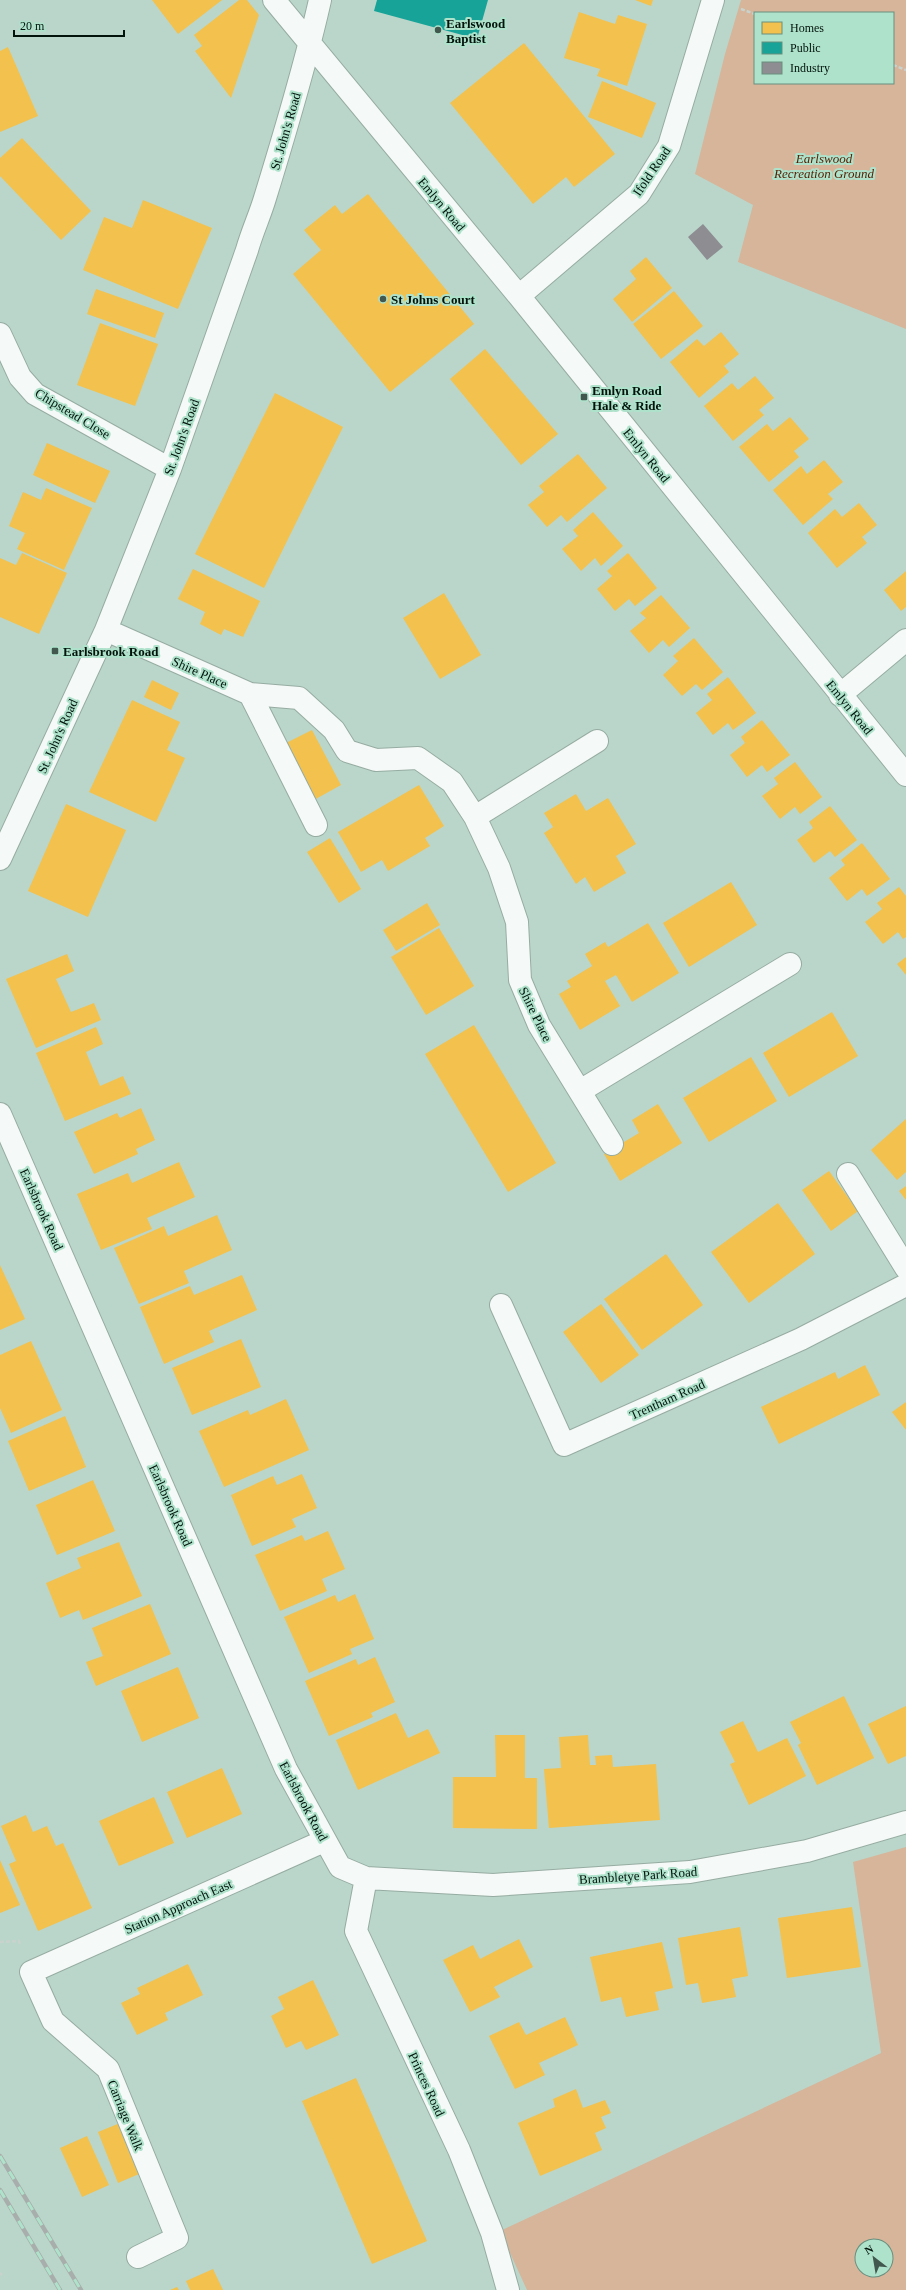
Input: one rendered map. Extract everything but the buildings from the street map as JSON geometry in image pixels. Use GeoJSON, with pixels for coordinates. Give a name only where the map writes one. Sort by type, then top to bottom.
{"type":"FeatureCollection","features":[{"type":"Feature","properties":{"kind":"street","name":"Emlyn Road"},"geometry":{"type":"LineString","coordinates":[[274,0],[519,296],[906,775]]}},
{"type":"Feature","properties":{"kind":"street","name":"St. John's Road"},"geometry":{"type":"LineString","coordinates":[[0,859],[106,630],[170,469],[247,250],[254,225],[265,200],[310,44],[320,0]]}},
{"type":"Feature","properties":{"kind":"street","name":"Ifold Road"},"geometry":{"type":"LineString","coordinates":[[519,296],[639,194],[669,146],[713,0]]}},
{"type":"Feature","properties":{"kind":"street","name":"Chipstead Close"},"geometry":{"type":"LineString","coordinates":[[0,334],[20,376],[35,394],[170,469]]}},
{"type":"Feature","properties":{"kind":"street","name":"Shire Place"},"geometry":{"type":"LineString","coordinates":[[106,630],[250,694],[299,698],[334,730],[347,752],[376,760],[418,758],[452,782],[475,817],[499,868],[517,922],[520,980],[539,1025],[612,1144]]}},
{"type":"Feature","properties":{"kind":"street"},"geometry":{"type":"LineString","coordinates":[[840,695],[906,640]]}},
{"type":"Feature","properties":{"kind":"street"},"geometry":{"type":"LineString","coordinates":[[250,694],[316,825]]}},
{"type":"Feature","properties":{"kind":"street"},"geometry":{"type":"LineString","coordinates":[[475,817],[597,741]]}},
{"type":"Feature","properties":{"kind":"street"},"geometry":{"type":"LineString","coordinates":[[580,1091],[790,964]]}},
{"type":"Feature","properties":{"kind":"street","name":"Earlsbrook Road"},"geometry":{"type":"LineString","coordinates":[[0,1114],[286,1769],[324,1841],[340,1867],[366,1878]]}},
{"type":"Feature","properties":{"kind":"street"},"geometry":{"type":"LineString","coordinates":[[848,1174],[906,1268]]}},
{"type":"Feature","properties":{"kind":"street","name":"Trentham Road"},"geometry":{"type":"LineString","coordinates":[[501,1305],[564,1445],[801,1339],[906,1285]]}},
{"type":"Feature","properties":{"kind":"street","name":"Brambletye Park Road"},"geometry":{"type":"LineString","coordinates":[[366,1878],[493,1885],[690,1872],[807,1851],[906,1822]]}},
{"type":"Feature","properties":{"kind":"street","name":"Station Approach East"},"geometry":{"type":"LineString","coordinates":[[31,1972],[324,1841]]}},
{"type":"Feature","properties":{"kind":"street","name":"Princes Road"},"geometry":{"type":"LineString","coordinates":[[366,1878],[356,1931],[459,2150],[492,2233],[508,2290]]}},
{"type":"Feature","properties":{"kind":"street","name":"Carriage Walk"},"geometry":{"type":"LineString","coordinates":[[31,1972],[53,2021],[108,2069],[177,2238],[138,2257]]}},
{"type":"Feature","properties":{"kind":"path"},"geometry":{"type":"LineString","coordinates":[[894,65],[906,70]]}},
{"type":"Feature","properties":{"kind":"green space","name":"Earlswood Recreation Ground"},"geometry":{"type":"Polygon","coordinates":[[[741,0],[906,0],[906,329],[738,262],[753,205],[695,174],[725,54],[741,0]]]}},
{"type":"Feature","properties":{"kind":"green space"},"geometry":{"type":"Polygon","coordinates":[[[906,1847],[906,2290],[527,2290],[500,2231],[881,2053],[853,1862],[906,1847]]]}},
{"type":"Feature","properties":{"kind":"railway"},"geometry":{"type":"LineString","coordinates":[[0,2156],[81,2290]]}},
{"type":"Feature","properties":{"kind":"railway"},"geometry":{"type":"LineString","coordinates":[[0,2190],[60,2290]]}},
{"type":"Feature","properties":{"kind":"place","name":"Earlswood Baptist"},"geometry":{"type":"Point","coordinates":[438,30]}},
{"type":"Feature","properties":{"kind":"place","name":"St Johns Court"},"geometry":{"type":"Point","coordinates":[383,299]}},
{"type":"Feature","properties":{"kind":"place","name":"Emlyn Road Hale & Ride"},"geometry":{"type":"Point","coordinates":[584,397]}},
{"type":"Feature","properties":{"kind":"place","name":"Earlsbrook Road"},"geometry":{"type":"Point","coordinates":[55,651]}}]}
